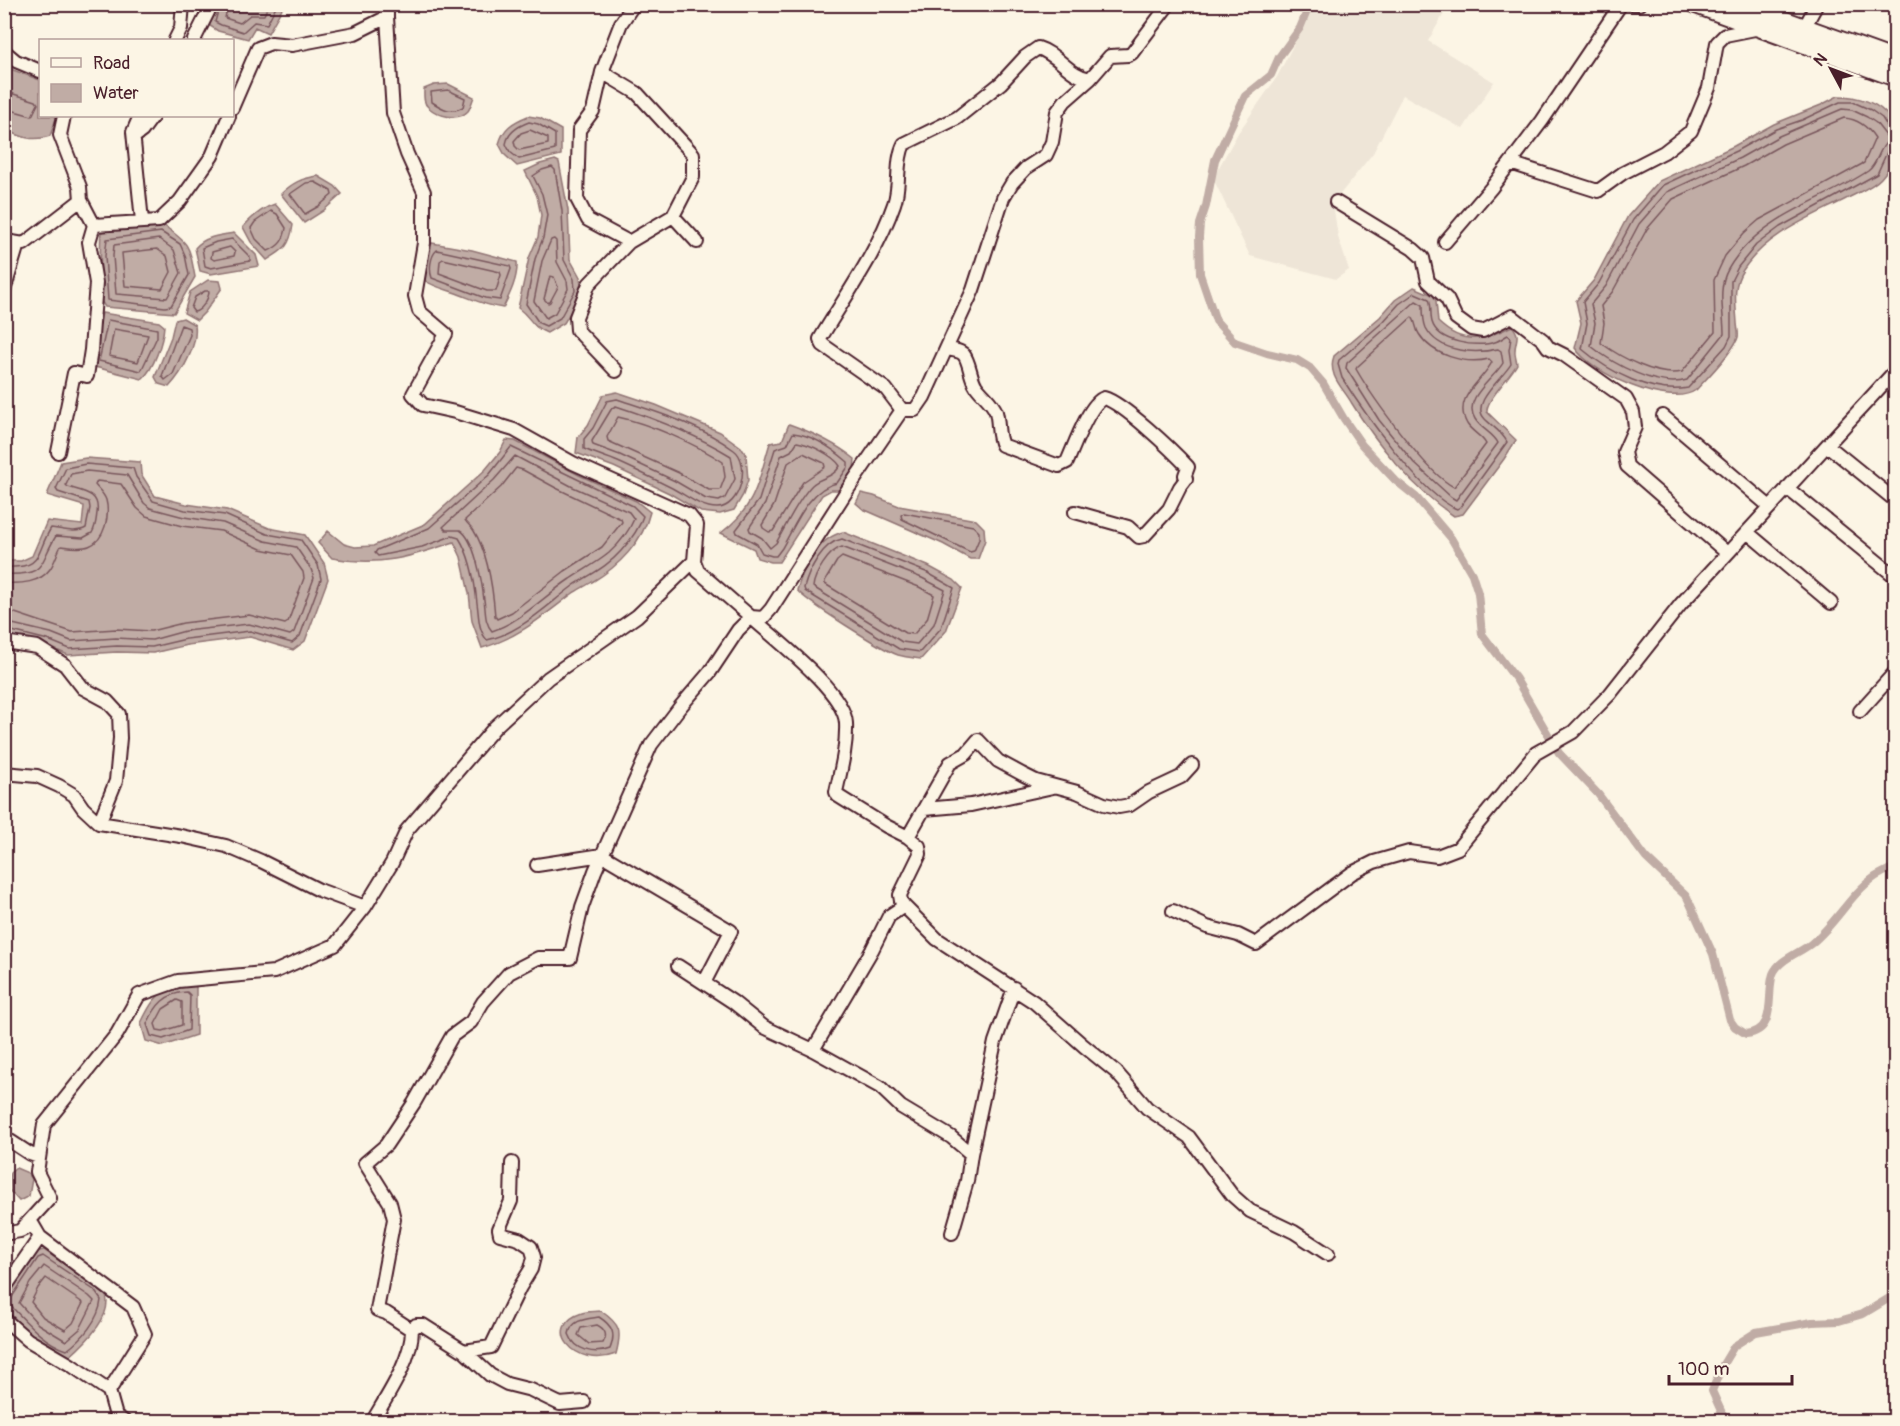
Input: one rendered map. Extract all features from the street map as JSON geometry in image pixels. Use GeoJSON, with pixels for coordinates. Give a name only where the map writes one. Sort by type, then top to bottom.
{"type":"FeatureCollection","features":[{"type":"Feature","properties":{"kind":"highway"},"geometry":{"type":"LineString","coordinates":[[1696,4],[1804,28],[1896,61]]}},
{"type":"Feature","properties":{"kind":"highway"},"geometry":{"type":"LineString","coordinates":[[1738,4],[1765,21],[1896,77]]}},
{"type":"Feature","properties":{"kind":"street"},"geometry":{"type":"LineString","coordinates":[[176,39],[181,28],[183,4]]}},
{"type":"Feature","properties":{"kind":"street"},"geometry":{"type":"LineString","coordinates":[[194,39],[212,4]]}},
{"type":"Feature","properties":{"kind":"street"},"geometry":{"type":"LineString","coordinates":[[629,242],[588,220],[577,199],[579,130],[593,111],[602,72],[621,23],[634,4]]}},
{"type":"Feature","properties":{"kind":"street"},"geometry":{"type":"LineString","coordinates":[[902,410],[915,410],[924,397],[973,290],[1003,198],[1012,183],[1026,168],[1046,155],[1052,142],[1057,112],[1110,56],[1132,53],[1169,4]]}},
{"type":"Feature","properties":{"kind":"street"},"geometry":{"type":"LineString","coordinates":[[1445,242],[1542,121],[1621,4]]}},
{"type":"Feature","properties":{"kind":"street"},"geometry":{"type":"LineString","coordinates":[[1633,4],[1639,4]]}},
{"type":"Feature","properties":{"kind":"street"},"geometry":{"type":"LineString","coordinates":[[1804,28],[1817,4]]}},
{"type":"Feature","properties":{"kind":"street"},"geometry":{"type":"LineString","coordinates":[[234,103],[258,48],[271,44],[292,45],[356,33],[387,11]]}},
{"type":"Feature","properties":{"kind":"street"},"geometry":{"type":"LineString","coordinates":[[387,11],[393,113],[407,154],[424,192],[424,243],[415,296],[419,311],[446,334],[413,394],[423,405],[514,430],[573,463],[689,515],[697,525],[694,561],[698,571],[826,685],[844,711],[845,747],[836,792],[838,796],[908,837],[919,846],[920,850],[902,889],[901,901],[904,906],[937,939],[1034,1002],[1116,1072],[1147,1108],[1189,1137],[1232,1195],[1250,1211],[1294,1232],[1328,1254]]}},
{"type":"Feature","properties":{"kind":"street"},"geometry":{"type":"LineString","coordinates":[[1510,163],[1598,191],[1623,173],[1664,152],[1691,131],[1709,88],[1717,43],[1725,35],[1765,21]]}},
{"type":"Feature","properties":{"kind":"street"},"geometry":{"type":"LineString","coordinates":[[902,410],[886,389],[823,345],[820,339],[867,263],[894,204],[900,151],[910,140],[947,125],[957,118],[1001,83],[1025,57],[1038,48],[1048,52],[1079,77],[1090,79]]}},
{"type":"Feature","properties":{"kind":"street"},"geometry":{"type":"LineString","coordinates":[[4,51],[16,61],[39,71]]}},
{"type":"Feature","properties":{"kind":"street"},"geometry":{"type":"LineString","coordinates":[[602,72],[637,93],[693,154],[693,177],[673,216],[629,242],[589,284],[576,317],[577,330],[616,371]]}},
{"type":"Feature","properties":{"kind":"street"},"geometry":{"type":"LineString","coordinates":[[58,452],[74,374],[87,376],[96,283],[89,242],[94,225],[81,200],[80,187],[60,135],[64,117]]}},
{"type":"Feature","properties":{"kind":"street"},"geometry":{"type":"LineString","coordinates":[[140,117],[133,132],[142,221]]}},
{"type":"Feature","properties":{"kind":"street"},"geometry":{"type":"LineString","coordinates":[[134,138],[152,117]]}},
{"type":"Feature","properties":{"kind":"street"},"geometry":{"type":"LineString","coordinates":[[94,225],[159,221],[180,201],[212,156],[229,117]]}},
{"type":"Feature","properties":{"kind":"street"},"geometry":{"type":"LineString","coordinates":[[4,246],[12,242],[24,244],[81,200]]}},
{"type":"Feature","properties":{"kind":"street"},"geometry":{"type":"LineString","coordinates":[[1336,202],[1413,249],[1423,258],[1428,281],[1447,300],[1456,318],[1471,329],[1483,331],[1512,316],[1543,340],[1548,347],[1564,355],[1626,399],[1633,412],[1635,427],[1624,452],[1627,465],[1727,554]]}},
{"type":"Feature","properties":{"kind":"street"},"geometry":{"type":"LineString","coordinates":[[673,216],[697,242]]}},
{"type":"Feature","properties":{"kind":"street"},"geometry":{"type":"LineString","coordinates":[[4,291],[18,244]]}},
{"type":"Feature","properties":{"kind":"street"},"geometry":{"type":"LineString","coordinates":[[946,349],[959,351],[965,357],[976,386],[986,396],[995,411],[1002,445],[1059,466],[1063,465],[1089,413],[1096,403],[1104,398],[1115,402],[1188,466],[1186,480],[1169,509],[1146,535],[1140,537],[1128,527],[1075,512]]}},
{"type":"Feature","properties":{"kind":"street"},"geometry":{"type":"LineString","coordinates":[[1173,910],[1207,927],[1238,935],[1256,944],[1352,873],[1374,862],[1409,852],[1437,856],[1458,848],[1536,753],[1574,732],[1610,694],[1681,604],[1896,370]]}},
{"type":"Feature","properties":{"kind":"street"},"geometry":{"type":"LineString","coordinates":[[412,1330],[386,1313],[377,1310],[394,1219],[390,1203],[365,1163],[386,1145],[414,1103],[452,1036],[471,1022],[483,1002],[509,973],[538,958],[570,958],[582,907],[602,855],[651,746],[710,672],[738,630],[751,617],[763,618],[771,609],[852,482],[902,410]]}},
{"type":"Feature","properties":{"kind":"street"},"geometry":{"type":"LineString","coordinates":[[1663,416],[1770,507]]}},
{"type":"Feature","properties":{"kind":"street"},"geometry":{"type":"LineString","coordinates":[[1827,445],[1896,501]]}},
{"type":"Feature","properties":{"kind":"street"},"geometry":{"type":"LineString","coordinates":[[1787,489],[1896,578]]}},
{"type":"Feature","properties":{"kind":"street"},"geometry":{"type":"LineString","coordinates":[[1747,532],[1831,603]]}},
{"type":"Feature","properties":{"kind":"street"},"geometry":{"type":"LineString","coordinates":[[20,1231],[50,1198],[37,1172],[44,1125],[117,1034],[139,995],[178,981],[274,972],[335,945],[365,907],[392,862],[407,830],[495,727],[548,678],[637,616],[694,561]]}},
{"type":"Feature","properties":{"kind":"street"},"geometry":{"type":"LineString","coordinates":[[4,642],[37,647],[66,665],[83,688],[107,701],[119,714],[117,782],[99,823]]}},
{"type":"Feature","properties":{"kind":"street"},"geometry":{"type":"LineString","coordinates":[[1860,711],[1896,671]]}},
{"type":"Feature","properties":{"kind":"street"},"geometry":{"type":"LineString","coordinates":[[908,837],[950,763],[966,754],[978,740],[998,761],[1036,781],[1119,807],[1130,805],[1156,788],[1181,777],[1192,765]]}},
{"type":"Feature","properties":{"kind":"street"},"geometry":{"type":"LineString","coordinates":[[4,773],[37,776],[59,786],[74,795],[83,808],[99,823],[181,836],[226,846],[319,890],[365,907]]}},
{"type":"Feature","properties":{"kind":"street"},"geometry":{"type":"LineString","coordinates":[[924,809],[971,805],[1057,786]]}},
{"type":"Feature","properties":{"kind":"street"},"geometry":{"type":"LineString","coordinates":[[537,865],[602,855],[731,931],[704,983]]}},
{"type":"Feature","properties":{"kind":"street"},"geometry":{"type":"LineString","coordinates":[[813,1050],[872,950],[889,916],[904,906]]}},
{"type":"Feature","properties":{"kind":"street"},"geometry":{"type":"LineString","coordinates":[[678,966],[764,1027],[813,1050],[879,1087],[901,1107],[951,1137],[971,1154]]}},
{"type":"Feature","properties":{"kind":"street"},"geometry":{"type":"LineString","coordinates":[[952,1233],[967,1181],[995,1042],[1014,988]]}},
{"type":"Feature","properties":{"kind":"street"},"geometry":{"type":"LineString","coordinates":[[4,1137],[30,1154],[39,1157]]}},
{"type":"Feature","properties":{"kind":"street"},"geometry":{"type":"LineString","coordinates":[[464,1351],[491,1347],[519,1287],[531,1269],[534,1257],[531,1247],[519,1239],[501,1234],[499,1229],[511,1201],[512,1163]]}},
{"type":"Feature","properties":{"kind":"street"},"geometry":{"type":"LineString","coordinates":[[4,1234],[20,1231],[33,1225],[40,1237],[133,1307],[145,1335],[109,1391]]}},
{"type":"Feature","properties":{"kind":"street"},"geometry":{"type":"LineString","coordinates":[[4,1289],[40,1237]]}},
{"type":"Feature","properties":{"kind":"street"},"geometry":{"type":"LineString","coordinates":[[4,1319],[28,1340],[109,1391],[116,1416],[125,1422]]}},
{"type":"Feature","properties":{"kind":"street"},"geometry":{"type":"LineString","coordinates":[[372,1422],[400,1373],[412,1338],[412,1330],[416,1325],[423,1325],[464,1351],[490,1375],[507,1384],[531,1390],[560,1404],[584,1402]]}},
{"type":"Feature","properties":{"kind":"shaded area"},"geometry":{"type":"Polygon","coordinates":[[[1314,5],[1449,5],[1428,41],[1494,82],[1463,129],[1403,95],[1373,153],[1333,203],[1338,237],[1349,270],[1336,279],[1250,256],[1213,178],[1238,133],[1277,77],[1314,5]]]}},
{"type":"Feature","properties":{"kind":"water"},"geometry":{"type":"Polygon","coordinates":[[[215,5],[284,5],[268,33],[255,27],[248,39],[218,31],[207,24],[215,5]]]}},
{"type":"Feature","properties":{"kind":"water"},"geometry":{"type":"Polygon","coordinates":[[[5,67],[39,80],[39,117],[57,117],[50,136],[38,139],[27,138],[5,129],[5,67]]]}},
{"type":"Feature","properties":{"kind":"water"},"geometry":{"type":"Polygon","coordinates":[[[448,84],[474,97],[464,114],[454,117],[442,115],[425,103],[424,89],[434,85],[448,84]]]}},
{"type":"Feature","properties":{"kind":"water"},"geometry":{"type":"Polygon","coordinates":[[[1838,96],[1867,101],[1886,113],[1893,126],[1895,141],[1889,166],[1874,184],[1803,220],[1776,237],[1753,257],[1737,282],[1738,335],[1736,343],[1696,390],[1684,395],[1650,392],[1613,377],[1584,358],[1575,348],[1581,323],[1576,301],[1594,280],[1628,216],[1659,181],[1734,146],[1774,124],[1838,96]]]}},
{"type":"Feature","properties":{"kind":"water"},"geometry":{"type":"Polygon","coordinates":[[[528,116],[540,118],[561,130],[561,155],[517,166],[505,155],[499,144],[509,126],[528,116]]]}},
{"type":"Feature","properties":{"kind":"water"},"geometry":{"type":"Polygon","coordinates":[[[555,160],[559,162],[568,210],[570,259],[580,277],[582,293],[564,323],[547,333],[537,328],[518,308],[529,258],[538,237],[541,215],[537,196],[525,171],[555,160]]]}},
{"type":"Feature","properties":{"kind":"water"},"geometry":{"type":"Polygon","coordinates":[[[318,176],[335,186],[342,194],[323,211],[304,223],[281,194],[298,182],[318,176]]]}},
{"type":"Feature","properties":{"kind":"water"},"geometry":{"type":"Polygon","coordinates":[[[275,204],[293,225],[286,246],[267,260],[251,242],[243,227],[258,213],[275,204]]]}},
{"type":"Feature","properties":{"kind":"water"},"geometry":{"type":"Polygon","coordinates":[[[163,225],[187,246],[195,277],[174,313],[105,307],[101,301],[101,232],[163,225]]]}},
{"type":"Feature","properties":{"kind":"water"},"geometry":{"type":"Polygon","coordinates":[[[234,233],[256,255],[259,266],[211,274],[200,271],[195,248],[208,239],[234,233]]]}},
{"type":"Feature","properties":{"kind":"water"},"geometry":{"type":"Polygon","coordinates":[[[432,243],[472,250],[517,262],[515,280],[503,308],[479,302],[424,280],[427,252],[432,243]]]}},
{"type":"Feature","properties":{"kind":"water"},"geometry":{"type":"Polygon","coordinates":[[[208,280],[220,281],[222,288],[197,320],[184,313],[190,292],[208,280]]]}},
{"type":"Feature","properties":{"kind":"water"},"geometry":{"type":"Polygon","coordinates":[[[1414,287],[1433,295],[1436,301],[1438,322],[1456,335],[1465,338],[1483,337],[1512,326],[1517,333],[1515,354],[1517,364],[1487,407],[1487,412],[1516,440],[1463,514],[1454,516],[1425,493],[1397,465],[1361,418],[1334,375],[1332,363],[1334,356],[1380,317],[1395,300],[1414,287]]]}},
{"type":"Feature","properties":{"kind":"water"},"geometry":{"type":"Polygon","coordinates":[[[102,313],[159,322],[164,326],[157,354],[142,379],[95,367],[92,360],[102,313]]]}},
{"type":"Feature","properties":{"kind":"water"},"geometry":{"type":"Polygon","coordinates":[[[183,318],[195,325],[194,341],[184,366],[169,387],[159,384],[155,377],[171,337],[175,320],[183,318]]]}},
{"type":"Feature","properties":{"kind":"water"},"geometry":{"type":"Polygon","coordinates":[[[617,392],[656,405],[720,432],[741,447],[746,455],[748,480],[743,495],[734,510],[720,514],[701,512],[669,493],[614,467],[576,453],[578,437],[588,425],[603,395],[617,392]]]}},
{"type":"Feature","properties":{"kind":"water"},"geometry":{"type":"Polygon","coordinates":[[[789,424],[840,448],[855,459],[854,469],[839,490],[831,490],[822,495],[779,562],[771,562],[757,558],[754,549],[721,533],[733,523],[749,503],[770,443],[782,441],[789,424]]]}},
{"type":"Feature","properties":{"kind":"water"},"geometry":{"type":"Polygon","coordinates":[[[506,440],[515,441],[579,475],[636,501],[650,512],[642,533],[620,561],[602,576],[575,592],[519,632],[482,648],[472,621],[461,557],[454,542],[409,556],[380,561],[349,561],[332,558],[318,543],[328,531],[344,544],[355,547],[373,546],[425,524],[485,470],[500,452],[506,440]]]}},
{"type":"Feature","properties":{"kind":"water"},"geometry":{"type":"Polygon","coordinates":[[[86,458],[140,462],[141,474],[155,496],[186,504],[227,510],[269,528],[305,535],[324,563],[328,579],[305,641],[293,650],[250,637],[187,645],[153,653],[117,652],[68,655],[47,646],[5,635],[5,561],[21,561],[32,556],[47,521],[82,525],[84,506],[47,495],[61,462],[86,458]]]}},
{"type":"Feature","properties":{"kind":"water"},"geometry":{"type":"Polygon","coordinates":[[[861,493],[899,506],[976,520],[984,528],[985,540],[978,559],[970,559],[943,544],[863,509],[856,503],[861,493]]]}},
{"type":"Feature","properties":{"kind":"water"},"geometry":{"type":"Polygon","coordinates":[[[843,532],[928,566],[954,580],[962,588],[946,631],[921,659],[898,655],[877,644],[829,614],[797,590],[813,554],[826,540],[843,532]]]}},
{"type":"Feature","properties":{"kind":"water"},"geometry":{"type":"Polygon","coordinates":[[[196,986],[196,1035],[163,1046],[146,1041],[141,1023],[156,998],[167,990],[196,986]]]}},
{"type":"Feature","properties":{"kind":"water"},"geometry":{"type":"Polygon","coordinates":[[[16,1168],[28,1173],[32,1179],[29,1196],[19,1201],[9,1190],[10,1173],[16,1168]]]}},
{"type":"Feature","properties":{"kind":"water"},"geometry":{"type":"Polygon","coordinates":[[[44,1250],[105,1293],[107,1302],[106,1311],[96,1329],[68,1358],[29,1334],[5,1308],[7,1294],[35,1252],[44,1250]]]}},
{"type":"Feature","properties":{"kind":"water"},"geometry":{"type":"Polygon","coordinates":[[[601,1311],[613,1320],[618,1329],[619,1340],[616,1354],[601,1357],[587,1356],[576,1351],[568,1344],[564,1336],[564,1327],[570,1319],[582,1313],[601,1311]]]}},
{"type":"Feature","properties":{"kind":"waterway"},"geometry":{"type":"LineString","coordinates":[[1310,4],[1300,28],[1279,57],[1271,75],[1245,96],[1215,160],[1199,237],[1200,274],[1216,321],[1235,342],[1297,360],[1310,368],[1323,383],[1362,445],[1396,481],[1416,497],[1451,538],[1472,574],[1478,593],[1482,634],[1516,679],[1559,753],[1598,794],[1646,858],[1687,897],[1713,954],[1730,1020],[1735,1027],[1746,1034],[1763,1026],[1769,1011],[1773,974],[1780,964],[1821,935],[1866,884],[1896,866]]}},
{"type":"Feature","properties":{"kind":"waterway"},"geometry":{"type":"LineString","coordinates":[[1726,1422],[1712,1391],[1722,1366],[1734,1346],[1756,1332],[1812,1322],[1839,1321],[1863,1314],[1896,1294]]}}]}
